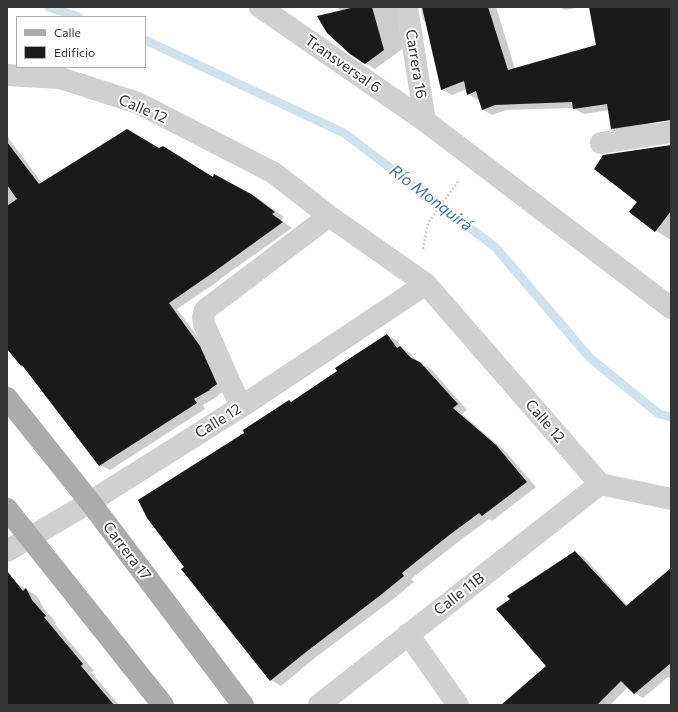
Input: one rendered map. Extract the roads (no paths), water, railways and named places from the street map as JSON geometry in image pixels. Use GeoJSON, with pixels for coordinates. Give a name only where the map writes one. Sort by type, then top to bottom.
{"type":"FeatureCollection","features":[{"type":"Feature","properties":{"kind":"main road","name":"Carrera 17"},"geometry":{"type":"LineString","coordinates":[[7,398],[90,502],[243,705]]}},
{"type":"Feature","properties":{"kind":"main road"},"geometry":{"type":"LineString","coordinates":[[7,509],[163,705]]}},
{"type":"Feature","properties":{"kind":"street","name":"Transversal 6"},"geometry":{"type":"LineString","coordinates":[[260,7],[426,121]]}},
{"type":"Feature","properties":{"kind":"street","name":"Carrera 16"},"geometry":{"type":"LineString","coordinates":[[407,7],[426,121]]}},
{"type":"Feature","properties":{"kind":"street","name":"Calle 12"},"geometry":{"type":"LineString","coordinates":[[7,75],[60,78],[138,103],[274,173],[329,216],[426,284],[600,484]]}},
{"type":"Feature","properties":{"kind":"street"},"geometry":{"type":"LineString","coordinates":[[426,121],[671,308]]}},
{"type":"Feature","properties":{"kind":"street"},"geometry":{"type":"LineString","coordinates":[[601,143],[671,132]]}},
{"type":"Feature","properties":{"kind":"street"},"geometry":{"type":"LineString","coordinates":[[244,405],[235,394],[204,324],[203,317],[205,310],[329,216]]}},
{"type":"Feature","properties":{"kind":"street","name":"Calle 12"},"geometry":{"type":"LineString","coordinates":[[7,551],[90,502],[244,405],[426,284]]}},
{"type":"Feature","properties":{"kind":"street"},"geometry":{"type":"LineString","coordinates":[[600,484],[671,499]]}},
{"type":"Feature","properties":{"kind":"street","name":"Calle 11B"},"geometry":{"type":"LineString","coordinates":[[319,705],[600,484]]}},
{"type":"Feature","properties":{"kind":"street"},"geometry":{"type":"LineString","coordinates":[[408,634],[458,705]]}},
{"type":"Feature","properties":{"kind":"waterway","name":"Río Monquirá"},"geometry":{"type":"LineString","coordinates":[[49,7],[75,16]]}},
{"type":"Feature","properties":{"kind":"waterway","name":"Río Monquirá"},"geometry":{"type":"LineString","coordinates":[[146,40],[344,133],[495,247],[590,358],[659,414],[671,417]]}}]}
